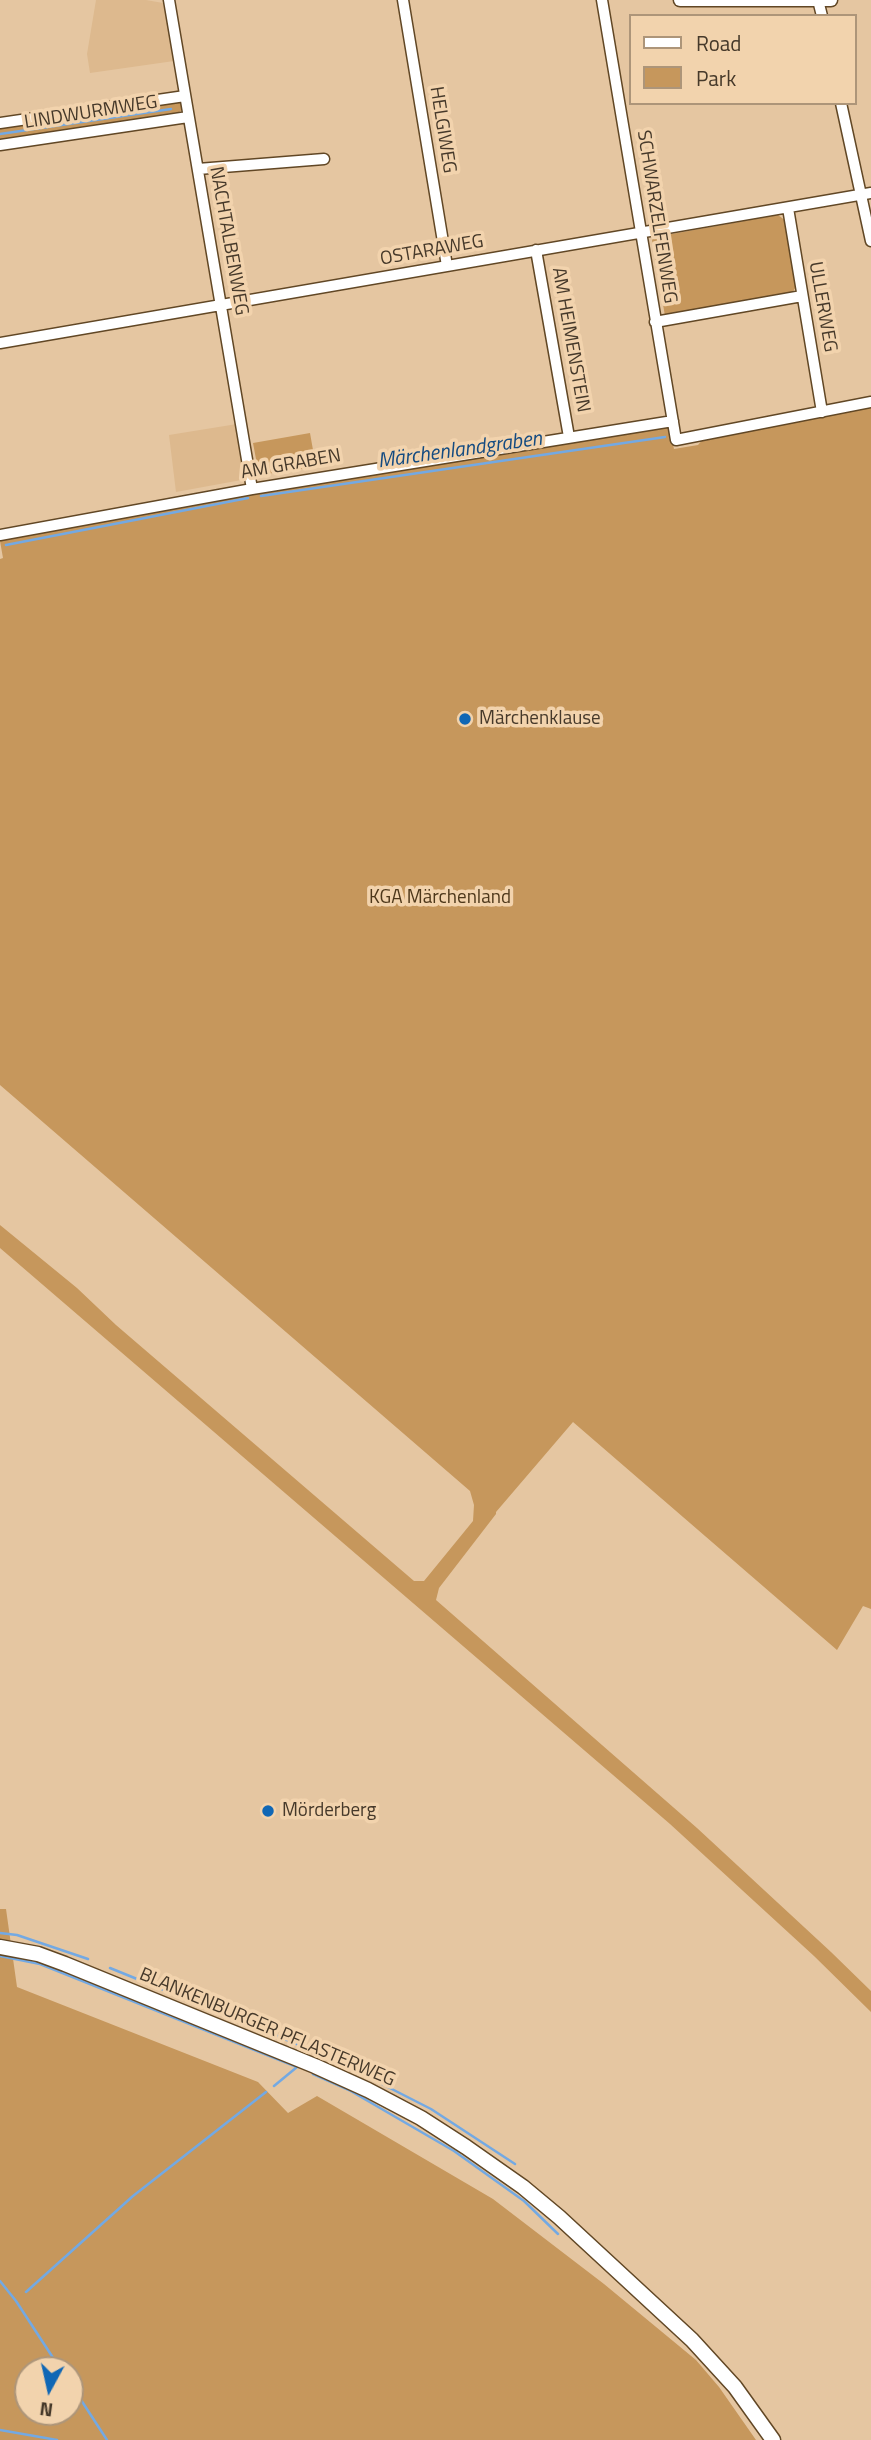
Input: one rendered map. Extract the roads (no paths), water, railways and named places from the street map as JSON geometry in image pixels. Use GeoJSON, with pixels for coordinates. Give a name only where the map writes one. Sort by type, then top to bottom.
{"type":"FeatureCollection","features":[{"type":"Feature","properties":{"kind":"main road","name":"BLANKENBURGER PFLASTERWEG"},"geometry":{"type":"LineString","coordinates":[[0,1947],[22,1950],[65,1964],[310,2064],[368,2090],[455,2139],[541,2202],[692,2340],[735,2387],[773,2440]]}},
{"type":"Feature","properties":{"kind":"street","name":"NACHTALBENWEG"},"geometry":{"type":"LineString","coordinates":[[169,0],[252,489]]}},
{"type":"Feature","properties":{"kind":"street","name":"HELGIWEG"},"geometry":{"type":"LineString","coordinates":[[403,0],[447,266]]}},
{"type":"Feature","properties":{"kind":"street","name":"SCHWARZELFENWEG"},"geometry":{"type":"LineString","coordinates":[[602,0],[676,440],[822,412]]}},
{"type":"Feature","properties":{"kind":"street"},"geometry":{"type":"LineString","coordinates":[[680,0],[831,0]]}},
{"type":"Feature","properties":{"kind":"street","name":"LINDWURMWEG"},"geometry":{"type":"LineString","coordinates":[[0,123],[185,96]]}},
{"type":"Feature","properties":{"kind":"street"},"geometry":{"type":"LineString","coordinates":[[842,105],[866,194],[871,241]]}},
{"type":"Feature","properties":{"kind":"street","name":"LINDWURMWEG"},"geometry":{"type":"LineString","coordinates":[[0,145],[188,117]]}},
{"type":"Feature","properties":{"kind":"street"},"geometry":{"type":"LineString","coordinates":[[198,169],[324,159]]}},
{"type":"Feature","properties":{"kind":"street","name":"OSTARAWEG"},"geometry":{"type":"LineString","coordinates":[[0,343],[866,194]]}},
{"type":"Feature","properties":{"kind":"street","name":"ULLERWEG"},"geometry":{"type":"LineString","coordinates":[[788,208],[822,412]]}},
{"type":"Feature","properties":{"kind":"street","name":"AM HEIMENSTEIN"},"geometry":{"type":"LineString","coordinates":[[536,250],[569,437]]}},
{"type":"Feature","properties":{"kind":"street"},"geometry":{"type":"LineString","coordinates":[[655,322],[802,296]]}},
{"type":"Feature","properties":{"kind":"street"},"geometry":{"type":"LineString","coordinates":[[822,412],[871,402]]}},
{"type":"Feature","properties":{"kind":"street","name":"AM GRABEN"},"geometry":{"type":"LineString","coordinates":[[0,535],[252,489],[673,421]]}},
{"type":"Feature","properties":{"kind":"waterway"},"geometry":{"type":"LineString","coordinates":[[0,134],[171,109]]}},
{"type":"Feature","properties":{"kind":"waterway","name":"Märchenlandgraben"},"geometry":{"type":"LineString","coordinates":[[261,496],[665,437]]}},
{"type":"Feature","properties":{"kind":"waterway","name":"Märchenlandgraben"},"geometry":{"type":"LineString","coordinates":[[6,545],[248,498]]}},
{"type":"Feature","properties":{"kind":"waterway"},"geometry":{"type":"LineString","coordinates":[[0,1933],[17,1935],[88,1959]]}},
{"type":"Feature","properties":{"kind":"waterway"},"geometry":{"type":"LineString","coordinates":[[0,1956],[40,1964],[297,2067],[274,2086]]}},
{"type":"Feature","properties":{"kind":"waterway"},"geometry":{"type":"LineString","coordinates":[[110,1968],[314,2051]]}},
{"type":"Feature","properties":{"kind":"waterway"},"geometry":{"type":"LineString","coordinates":[[331,2058],[431,2109],[515,2164]]}},
{"type":"Feature","properties":{"kind":"waterway"},"geometry":{"type":"LineString","coordinates":[[313,2074],[349,2090],[454,2151],[524,2201],[558,2234]]}},
{"type":"Feature","properties":{"kind":"waterway"},"geometry":{"type":"LineString","coordinates":[[26,2292],[133,2196],[266,2092]]}},
{"type":"Feature","properties":{"kind":"waterway"},"geometry":{"type":"LineString","coordinates":[[0,2281],[52,2356]]}},
{"type":"Feature","properties":{"kind":"waterway"},"geometry":{"type":"LineString","coordinates":[[84,2405],[107,2440]]}},
{"type":"Feature","properties":{"kind":"waterway"},"geometry":{"type":"LineString","coordinates":[[0,2430],[57,2440]]}},
{"type":"Feature","properties":{"kind":"place","name":"Märchenklause"},"geometry":{"type":"Point","coordinates":[465,719]}},
{"type":"Feature","properties":{"kind":"place","name":"Mörderberg"},"geometry":{"type":"Point","coordinates":[268,1811]}},
{"type":"Feature","properties":{"kind":"park label","name":"KGA Märchenland"},"geometry":{"type":"Point","coordinates":[440,898]}}]}
